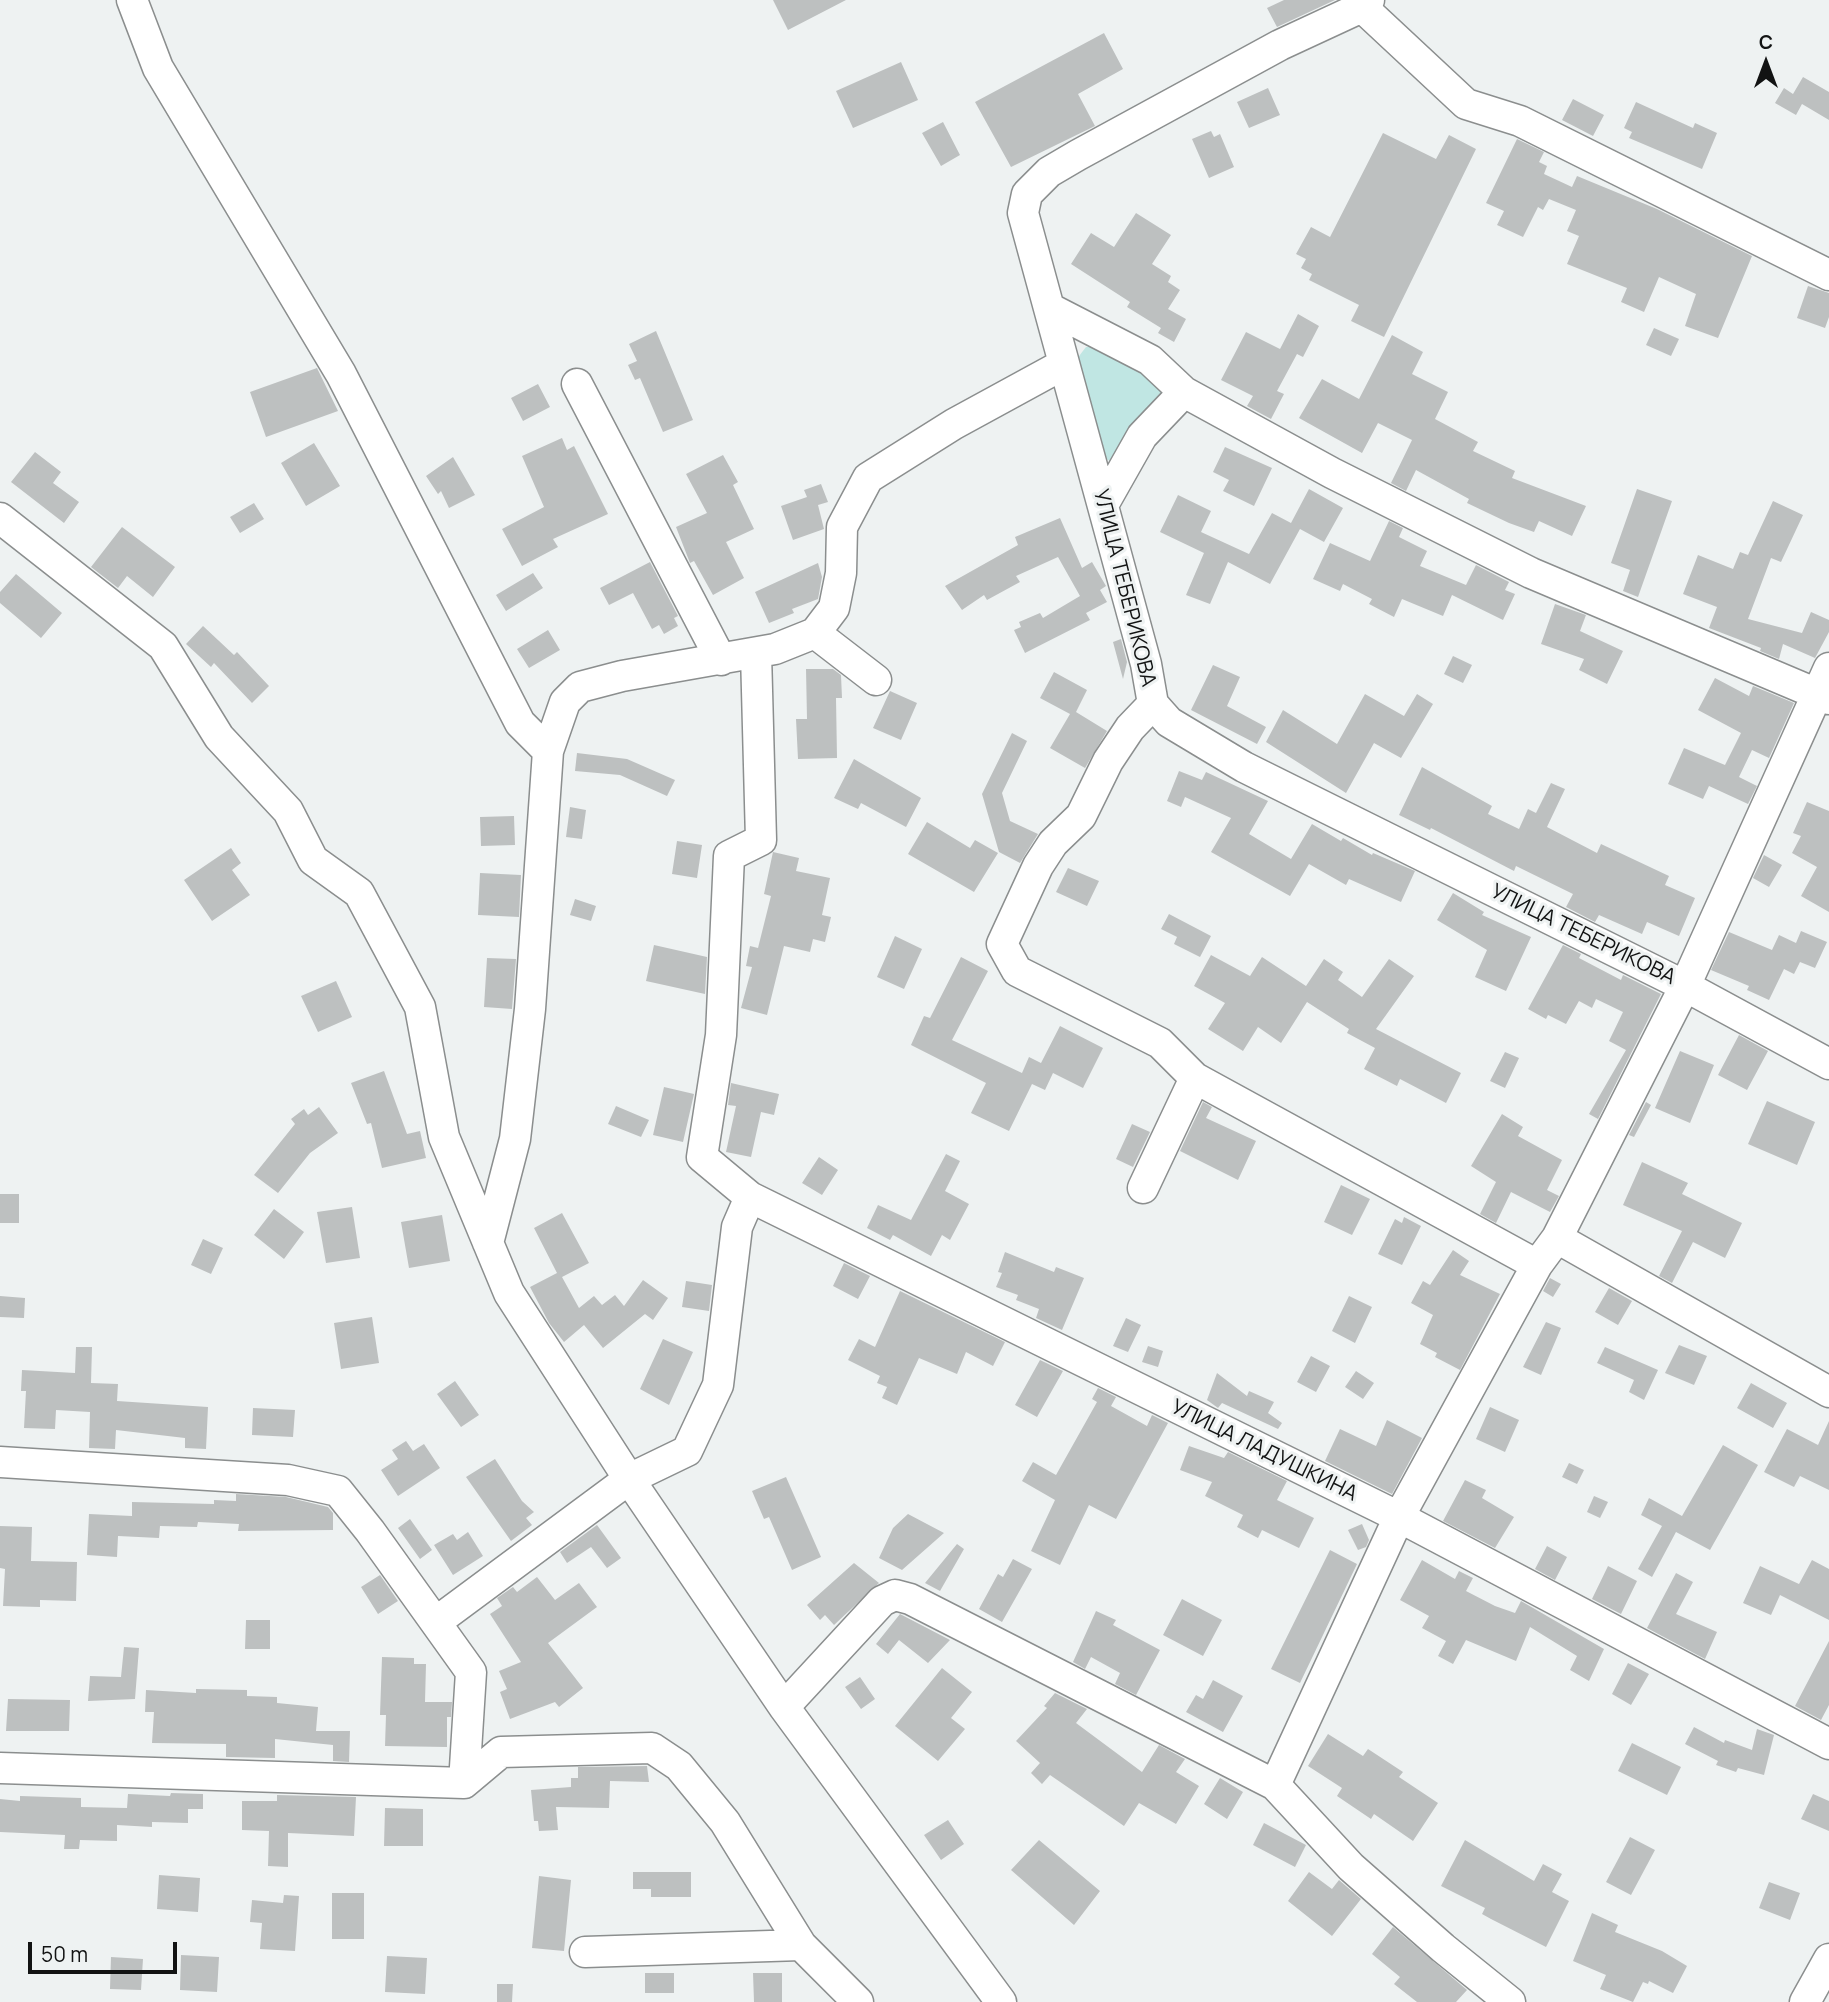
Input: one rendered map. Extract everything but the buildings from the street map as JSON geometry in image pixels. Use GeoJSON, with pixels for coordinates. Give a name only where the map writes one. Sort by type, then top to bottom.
{"type":"FeatureCollection","features":[{"type":"Feature","properties":{"kind":"street"},"geometry":{"type":"LineString","coordinates":[[132,0],[158,68],[341,374],[520,723],[548,751]]}},
{"type":"Feature","properties":{"kind":"street"},"geometry":{"type":"LineString","coordinates":[[1365,4],[1466,104],[1520,121],[1829,275]]}},
{"type":"Feature","properties":{"kind":"street","name":"УЛИЦА ТЕБЕРИКОВА"},"geometry":{"type":"LineString","coordinates":[[1365,4],[1280,45],[1078,155],[1042,179],[1027,194],[1023,213],[1146,664],[1153,704],[1170,722],[1244,767],[1685,986],[1829,1064]]}},
{"type":"Feature","properties":{"kind":"street"},"geometry":{"type":"LineString","coordinates":[[1049,308],[1150,360],[1184,391],[1332,473],[1531,573],[1825,686],[1685,986],[1557,1238],[1537,1265],[1399,1517],[1275,1785]]}},
{"type":"Feature","properties":{"kind":"street"},"geometry":{"type":"LineString","coordinates":[[488,1243],[515,1139],[530,1009],[548,751],[565,702],[580,687],[622,676],[756,653],[815,633],[834,608],[841,573],[842,527],[868,478],[954,424],[1064,364]]}},
{"type":"Feature","properties":{"kind":"street"},"geometry":{"type":"LineString","coordinates":[[578,384],[721,660]]}},
{"type":"Feature","properties":{"kind":"street"},"geometry":{"type":"LineString","coordinates":[[1103,505],[1142,436],[1184,391]]}},
{"type":"Feature","properties":{"kind":"street"},"geometry":{"type":"LineString","coordinates":[[0,518],[163,646],[219,737],[288,811],[313,860],[359,893],[420,1007],[444,1137],[509,1293],[529,1328],[784,1707],[1001,2002]]}},
{"type":"Feature","properties":{"kind":"street"},"geometry":{"type":"LineString","coordinates":[[815,633],[876,680]]}},
{"type":"Feature","properties":{"kind":"street","name":"УЛИЦА ЛАДУШКИНА"},"geometry":{"type":"LineString","coordinates":[[756,653],[761,840],[729,856],[721,1035],[702,1157],[750,1197],[1399,1517],[1829,1744]]}},
{"type":"Feature","properties":{"kind":"street"},"geometry":{"type":"LineString","coordinates":[[1153,704],[1130,727],[1108,761],[1081,816],[1045,854],[1002,944],[1017,971],[1160,1043],[1195,1078],[1537,1265]]}},
{"type":"Feature","properties":{"kind":"street"},"geometry":{"type":"LineString","coordinates":[[1143,1188],[1195,1078]]}},
{"type":"Feature","properties":{"kind":"street"},"geometry":{"type":"LineString","coordinates":[[436,1622],[629,1479],[687,1451],[718,1385],[737,1227],[750,1197]]}},
{"type":"Feature","properties":{"kind":"street"},"geometry":{"type":"LineString","coordinates":[[1557,1238],[1829,1392]]}},
{"type":"Feature","properties":{"kind":"street"},"geometry":{"type":"LineString","coordinates":[[0,1462],[288,1480],[338,1492],[471,1672],[464,1783]]}},
{"type":"Feature","properties":{"kind":"street"},"geometry":{"type":"LineString","coordinates":[[784,1707],[883,1601],[895,1595],[910,1599],[1275,1785],[1351,1867],[1443,1948],[1510,2002]]}},
{"type":"Feature","properties":{"kind":"street"},"geometry":{"type":"LineString","coordinates":[[0,1768],[464,1783],[501,1752],[652,1748],[679,1766],[725,1822],[801,1945],[858,2002]]}},
{"type":"Feature","properties":{"kind":"street"},"geometry":{"type":"LineString","coordinates":[[585,1952],[801,1945]]}},
{"type":"Feature","properties":{"kind":"street"},"geometry":{"type":"LineString","coordinates":[[1805,2002],[1829,1959]]}},
{"type":"Feature","properties":{"kind":"shaded area"},"geometry":{"type":"Polygon","coordinates":[[[1086,347],[1107,347],[1169,386],[1125,451],[1110,461],[1101,456],[1076,360],[1086,347]]]}}]}
